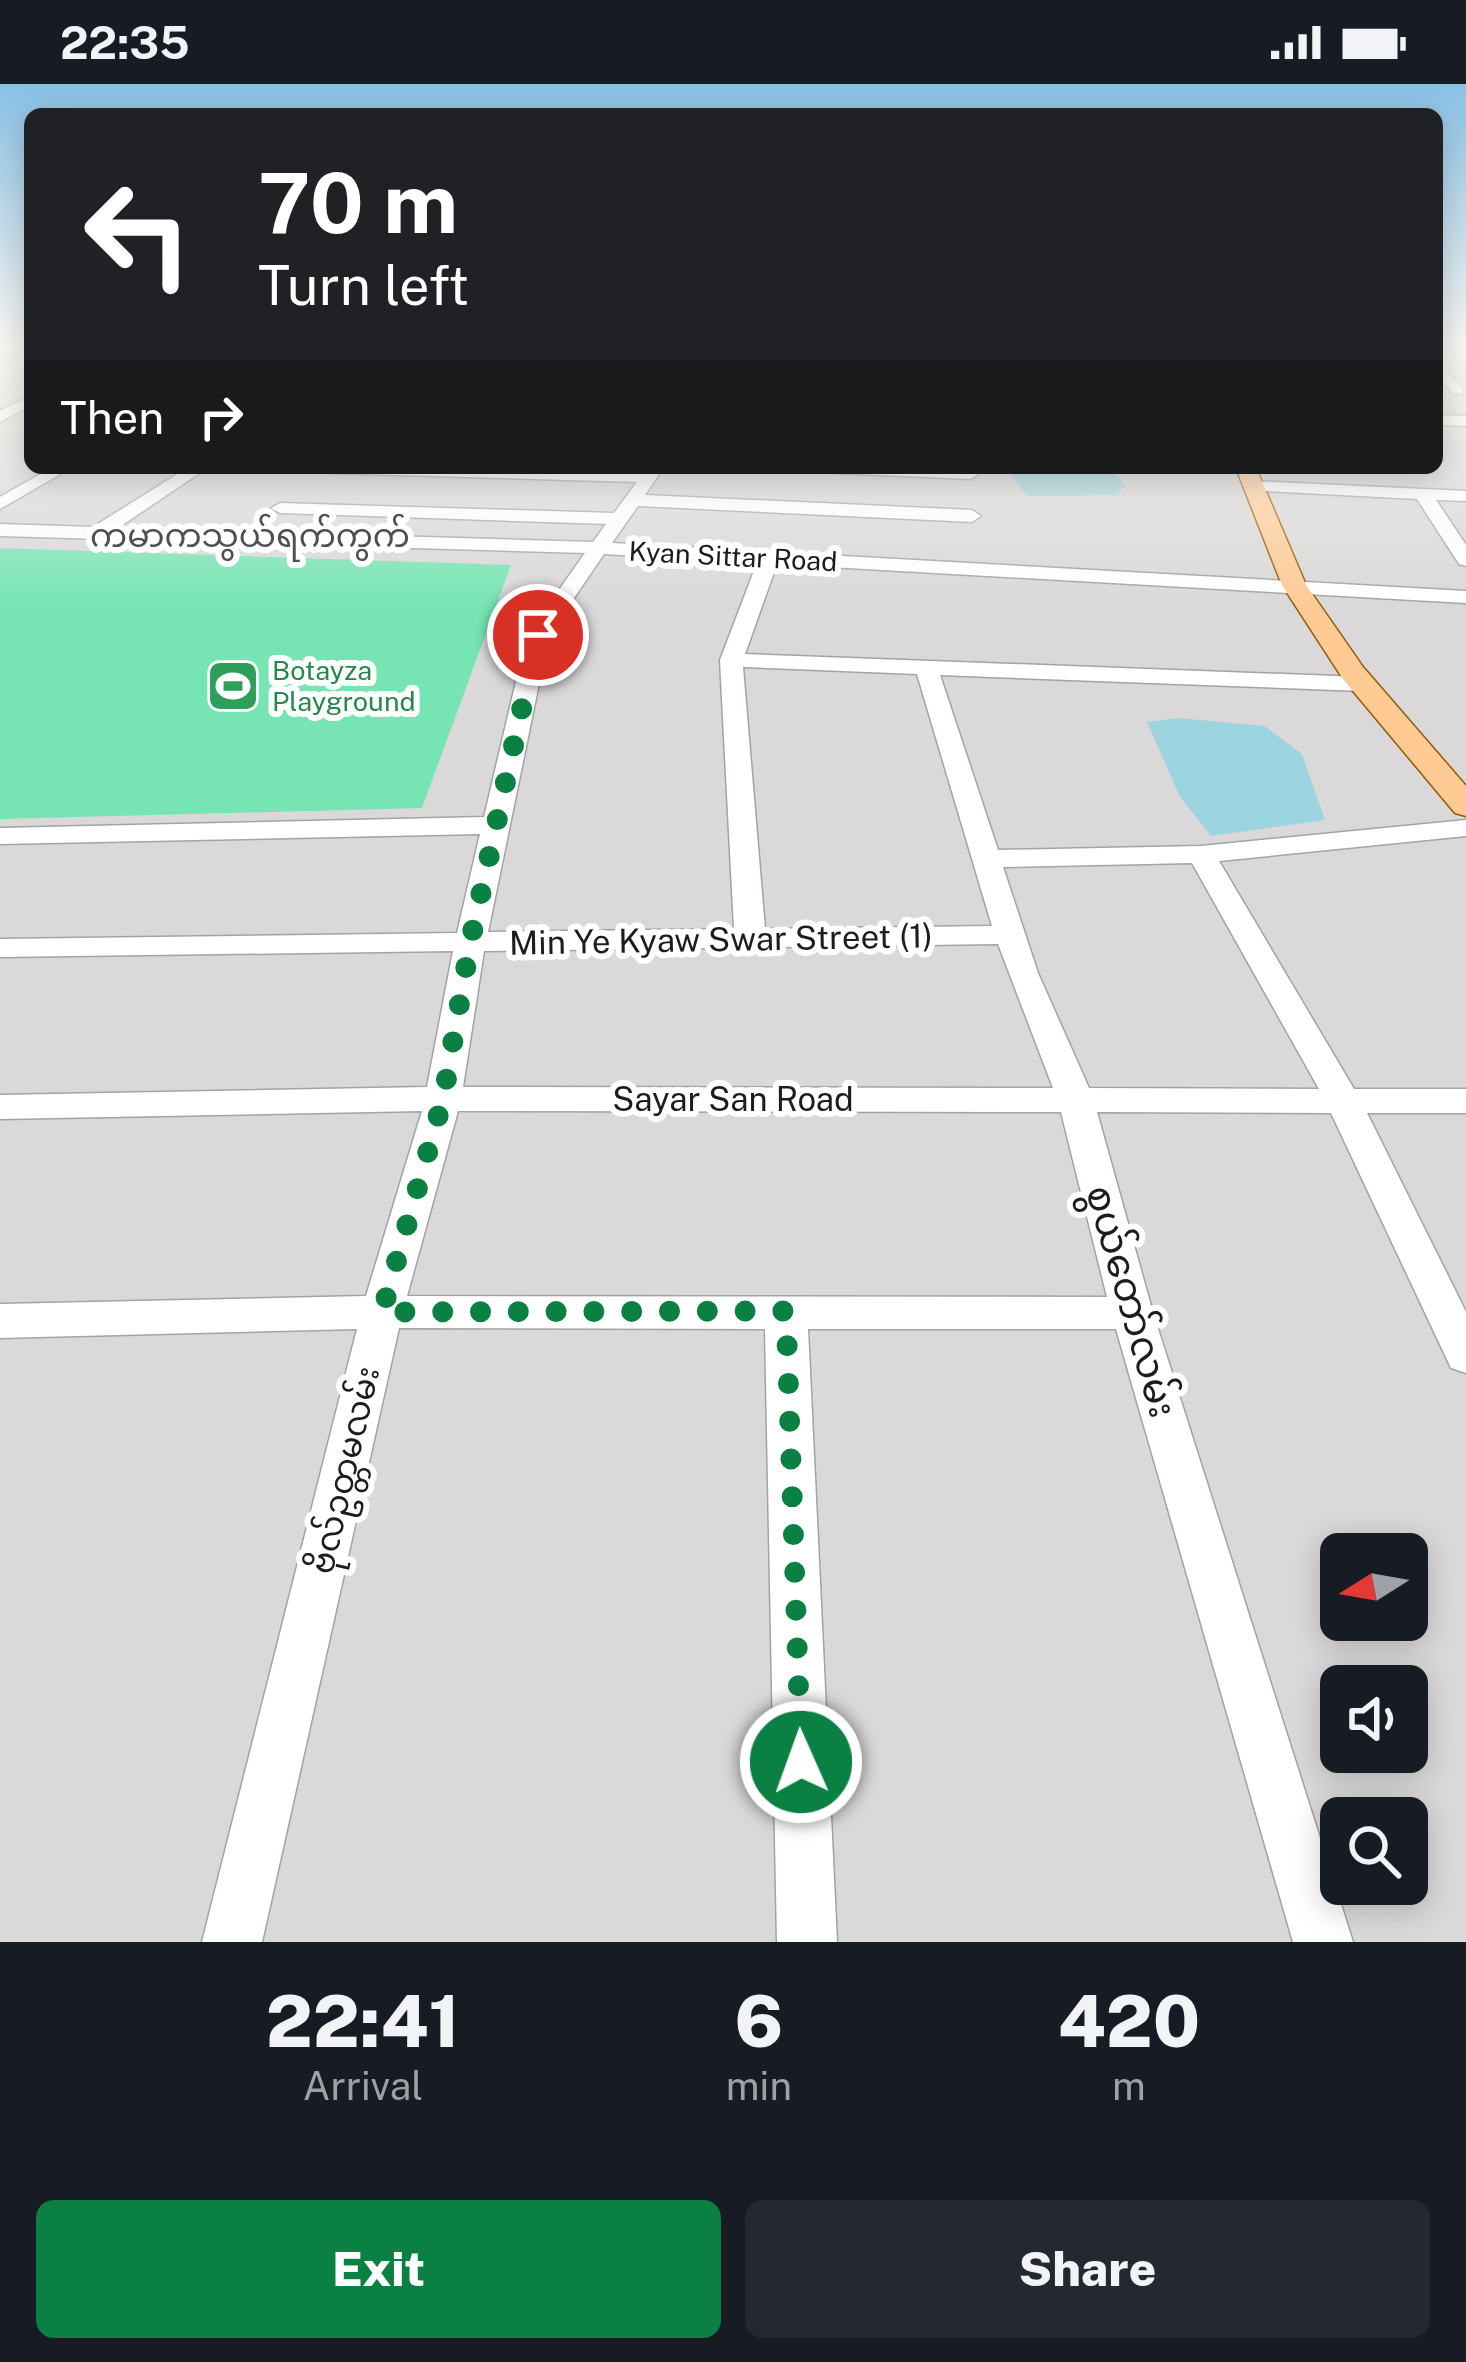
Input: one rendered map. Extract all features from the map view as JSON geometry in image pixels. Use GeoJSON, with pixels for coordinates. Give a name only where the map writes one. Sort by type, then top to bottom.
{"type":"FeatureCollection","features":[{"type":"Feature","properties":{"kind":"main road"},"geometry":{"type":"LineString","coordinates":[[1250,477],[1294,585],[1362,684],[1466,806]]}},
{"type":"Feature","properties":{"kind":"street"},"geometry":{"type":"LineString","coordinates":[[0,504],[52,474]]}},
{"type":"Feature","properties":{"kind":"street"},"geometry":{"type":"LineString","coordinates":[[98,532],[190,474]]}},
{"type":"Feature","properties":{"kind":"street"},"geometry":{"type":"LineString","coordinates":[[242,537],[322,474]]}},
{"type":"Feature","properties":{"kind":"street"},"geometry":{"type":"LineString","coordinates":[[383,474],[973,542],[970,474]]}},
{"type":"Feature","properties":{"kind":"street"},"geometry":{"type":"LineString","coordinates":[[1250,477],[1466,496]]}},
{"type":"Feature","properties":{"kind":"street"},"geometry":{"type":"LineString","coordinates":[[1423,494],[1459,539],[1466,560]]}},
{"type":"Feature","properties":{"kind":"street"},"geometry":{"type":"LineString","coordinates":[[280,508],[629,502]]}},
{"type":"Feature","properties":{"kind":"street","name":"Kyan Sittar Road"},"geometry":{"type":"LineString","coordinates":[[0,530],[242,537],[629,502],[769,557],[973,542],[1294,585],[1466,597]]}},
{"type":"Feature","properties":{"kind":"street","name":"ဗိုလ်ဥတ္တမလမ်း"},"geometry":{"type":"LineString","coordinates":[[232,1942],[382,1312],[443,1099],[470,943],[538,635],[629,502]]}},
{"type":"Feature","properties":{"kind":"street"},"geometry":{"type":"LineString","coordinates":[[750,938],[731,660],[769,557]]}},
{"type":"Feature","properties":{"kind":"street"},"geometry":{"type":"LineString","coordinates":[[731,660],[1362,684]]}},
{"type":"Feature","properties":{"kind":"street","name":"စွယ်တော်လမ်း"},"geometry":{"type":"LineString","coordinates":[[926,666],[1010,935],[1076,1100],[1132,1313],[1323,1942]]}},
{"type":"Feature","properties":{"kind":"street"},"geometry":{"type":"LineString","coordinates":[[0,836],[497,825]]}},
{"type":"Feature","properties":{"kind":"street"},"geometry":{"type":"LineString","coordinates":[[987,859],[1201,854],[1466,828]]}},
{"type":"Feature","properties":{"kind":"street"},"geometry":{"type":"LineString","coordinates":[[1201,854],[1344,1102],[1466,1356]]}},
{"type":"Feature","properties":{"kind":"street","name":"Min Ye Kyaw Swar Street (1)"},"geometry":{"type":"LineString","coordinates":[[0,948],[1010,935]]}},
{"type":"Feature","properties":{"kind":"street","name":"Sayar San Road"},"geometry":{"type":"LineString","coordinates":[[0,1106],[443,1099],[1466,1101]]}},
{"type":"Feature","properties":{"kind":"street"},"geometry":{"type":"LineString","coordinates":[[786,1311],[807,1942]]}},
{"type":"Feature","properties":{"kind":"street"},"geometry":{"type":"LineString","coordinates":[[0,1321],[382,1312],[1132,1313]]}},
{"type":"Feature","properties":{"kind":"shaded area"},"geometry":{"type":"Polygon","coordinates":[[[0,435],[24,435],[24,474],[1443,474],[1443,435],[1466,435],[1466,1942],[0,1942],[0,435]]]}},
{"type":"Feature","properties":{"kind":"green space","name":"Botayza Playground"},"geometry":{"type":"Polygon","coordinates":[[[0,548],[511,565],[422,808],[0,819],[0,548]]]}},
{"type":"Feature","properties":{"kind":"water"},"geometry":{"type":"Polygon","coordinates":[[[1010,474],[1116,474],[1125,486],[1116,495],[1027,496],[1010,474]]]}},
{"type":"Feature","properties":{"kind":"water"},"geometry":{"type":"Polygon","coordinates":[[[1178,718],[1264,726],[1302,754],[1325,820],[1211,836],[1180,797],[1147,722],[1178,718]]]}},
{"type":"Feature","properties":{"kind":"place","name":"Botayza Playground"},"geometry":{"type":"Point","coordinates":[233,686]}},
{"type":"Feature","properties":{"kind":"district","name":"ကမာကသွယ်ရက်ကွက်"},"geometry":{"type":"Point","coordinates":[250,535]}},
{"type":"Feature","properties":{"kind":"route"},"geometry":{"type":"LineString","coordinates":[[538,635],[470,943],[443,1099],[382,1312],[786,1311],[801,1762]]}}]}
